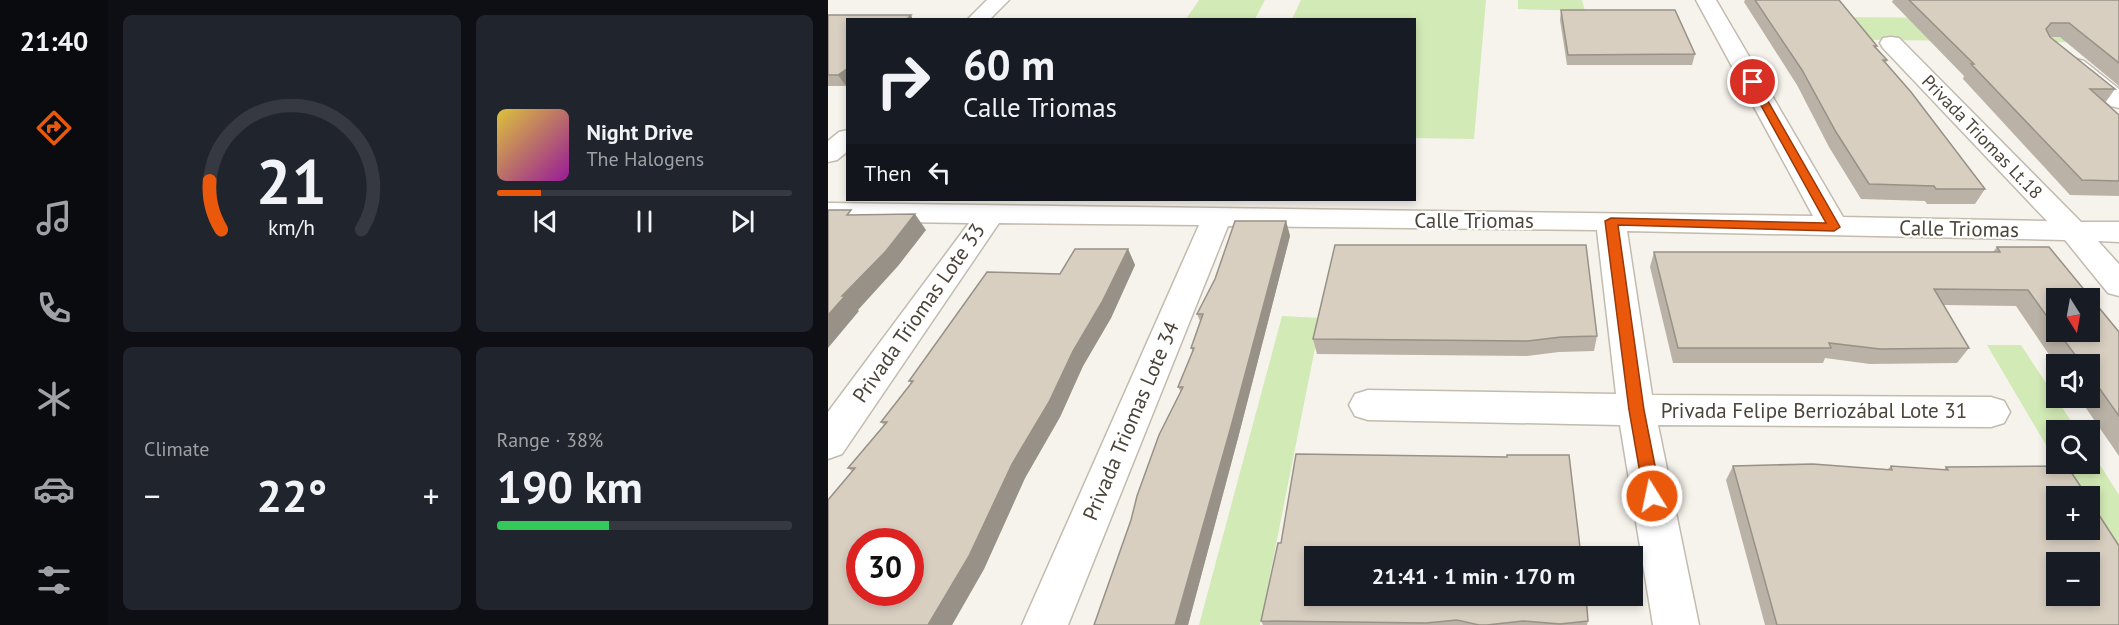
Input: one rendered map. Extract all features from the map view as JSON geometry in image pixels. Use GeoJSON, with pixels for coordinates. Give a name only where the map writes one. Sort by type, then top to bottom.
{"type":"FeatureCollection","features":[{"type":"Feature","properties":{"kind":"street"},"geometry":{"type":"LineString","coordinates":[[979,18],[999,0]]}},
{"type":"Feature","properties":{"kind":"street"},"geometry":{"type":"LineString","coordinates":[[1706,0],[1834,227]]}},
{"type":"Feature","properties":{"kind":"street","name":"Privada Triomas Lt.18"},"geometry":{"type":"LineString","coordinates":[[1891,43],[2073,231],[2119,285]]}},
{"type":"Feature","properties":{"kind":"street"},"geometry":{"type":"LineString","coordinates":[[2059,51],[2119,101]]}},
{"type":"Feature","properties":{"kind":"street"},"geometry":{"type":"LineString","coordinates":[[828,154],[846,139]]}},
{"type":"Feature","properties":{"kind":"street","name":"Calle Triomas"},"geometry":{"type":"LineString","coordinates":[[828,212],[1611,221],[2119,232]]}},
{"type":"Feature","properties":{"kind":"street","name":"Privada Triomas Lote 33"},"geometry":{"type":"LineString","coordinates":[[828,442],[990,214]]}},
{"type":"Feature","properties":{"kind":"street","name":"Privada Triomas Lote 34"},"geometry":{"type":"LineString","coordinates":[[1046,625],[1217,218]]}},
{"type":"Feature","properties":{"kind":"street"},"geometry":{"type":"LineString","coordinates":[[1611,221],[1636,410],[1676,625]]}},
{"type":"Feature","properties":{"kind":"street","name":"Privada Felipe Berriozábal Lote 31"},"geometry":{"type":"LineString","coordinates":[[1368,405],[1636,410],[1991,412]]}},
{"type":"Feature","properties":{"kind":"green space"},"geometry":{"type":"Polygon","coordinates":[[[1199,0],[1265,0],[1256,18],[1187,18],[1199,0]]]}},
{"type":"Feature","properties":{"kind":"green space"},"geometry":{"type":"Polygon","coordinates":[[[1301,0],[1486,0],[1474,139],[1416,138],[1416,18],[1292,18],[1301,0]]]}},
{"type":"Feature","properties":{"kind":"green space"},"geometry":{"type":"Polygon","coordinates":[[[1518,0],[1582,0],[1585,11],[1518,9],[1518,0]]]}},
{"type":"Feature","properties":{"kind":"green space"},"geometry":{"type":"Polygon","coordinates":[[[1838,17],[2104,19],[2119,43],[1813,39],[1838,17]]]}},
{"type":"Feature","properties":{"kind":"green space"},"geometry":{"type":"Polygon","coordinates":[[[1282,316],[1321,318],[1260,625],[1199,625],[1282,316]]]}},
{"type":"Feature","properties":{"kind":"green space"},"geometry":{"type":"Polygon","coordinates":[[[1987,345],[2021,345],[2046,383],[2046,408],[2063,408],[2070,420],[2046,420],[2046,445],[1987,345]]]}},
{"type":"Feature","properties":{"kind":"green space"},"geometry":{"type":"Polygon","coordinates":[[[2100,465],[2119,495],[2119,566],[2100,534],[2100,486],[2071,486],[2064,474],[2100,474],[2100,465]]]}},
{"type":"Feature","properties":{"kind":"building"},"geometry":{"type":"Polygon","coordinates":[[[1755,0],[1839,0],[1877,46],[1874,46],[1887,60],[1883,60],[1911,92],[1985,189],[1936,189],[1934,186],[1869,184],[1836,132],[1802,70],[1755,0]]]}},
{"type":"Feature","properties":{"kind":"building"},"geometry":{"type":"Polygon","coordinates":[[[1909,0],[2119,0],[2119,63],[2069,23],[2051,23],[2046,29],[2050,37],[2115,89],[2090,89],[2119,115],[2119,181],[2082,180],[1971,64],[1974,64],[1909,0]]]}},
{"type":"Feature","properties":{"kind":"building"},"geometry":{"type":"Polygon","coordinates":[[[1561,10],[1675,10],[1695,54],[1568,55],[1561,10]]]}},
{"type":"Feature","properties":{"kind":"building"},"geometry":{"type":"Polygon","coordinates":[[[828,15],[911,15],[908,18],[846,18],[846,69],[838,75],[828,75],[828,15]]]}},
{"type":"Feature","properties":{"kind":"building"},"geometry":{"type":"Polygon","coordinates":[[[828,210],[851,210],[847,215],[915,214],[886,251],[842,296],[845,296],[828,315],[828,210]]]}},
{"type":"Feature","properties":{"kind":"building"},"geometry":{"type":"Polygon","coordinates":[[[1235,221],[1286,221],[1175,625],[1094,625],[1159,435],[1183,387],[1178,387],[1194,348],[1191,348],[1203,314],[1197,314],[1215,279],[1235,221]]]}},
{"type":"Feature","properties":{"kind":"building"},"geometry":{"type":"Polygon","coordinates":[[[1335,245],[1586,245],[1597,336],[1528,341],[1313,339],[1335,245]]]}},
{"type":"Feature","properties":{"kind":"building"},"geometry":{"type":"Polygon","coordinates":[[[1997,247],[2049,247],[2083,288],[2046,288],[2046,315],[2028,290],[1934,289],[1969,348],[1880,349],[1829,343],[1831,348],[1678,348],[1654,252],[2000,252],[1997,247]]]}},
{"type":"Feature","properties":{"kind":"building"},"geometry":{"type":"Polygon","coordinates":[[[1075,249],[1128,249],[1102,302],[1073,351],[1049,402],[1012,464],[969,556],[928,625],[828,625],[828,500],[855,468],[848,468],[887,422],[881,422],[913,381],[909,381],[987,272],[1060,274],[1075,249]]]}},
{"type":"Feature","properties":{"kind":"building"},"geometry":{"type":"Polygon","coordinates":[[[2100,309],[2119,332],[2119,416],[2100,389],[2100,354],[2074,354],[2066,342],[2100,342],[2100,309]]]}},
{"type":"Feature","properties":{"kind":"building"},"geometry":{"type":"Polygon","coordinates":[[[1296,454],[1507,457],[1507,455],[1569,455],[1580,546],[1304,546],[1304,606],[1587,606],[1588,621],[1560,624],[1523,621],[1479,625],[1457,620],[1426,623],[1261,621],[1278,543],[1281,543],[1296,454]]]}},
{"type":"Feature","properties":{"kind":"building"},"geometry":{"type":"Polygon","coordinates":[[[1813,464],[1892,470],[1891,466],[1948,470],[1946,467],[2046,466],[2046,474],[2072,474],[2080,486],[2046,486],[2046,540],[2100,540],[2100,517],[2119,546],[2119,625],[1777,625],[1733,466],[1813,464]]]}},
{"type":"Feature","properties":{"kind":"route"},"geometry":{"type":"LineString","coordinates":[[1652,496],[1636,410],[1611,221],[1834,227],[1753,82]]}}]}
